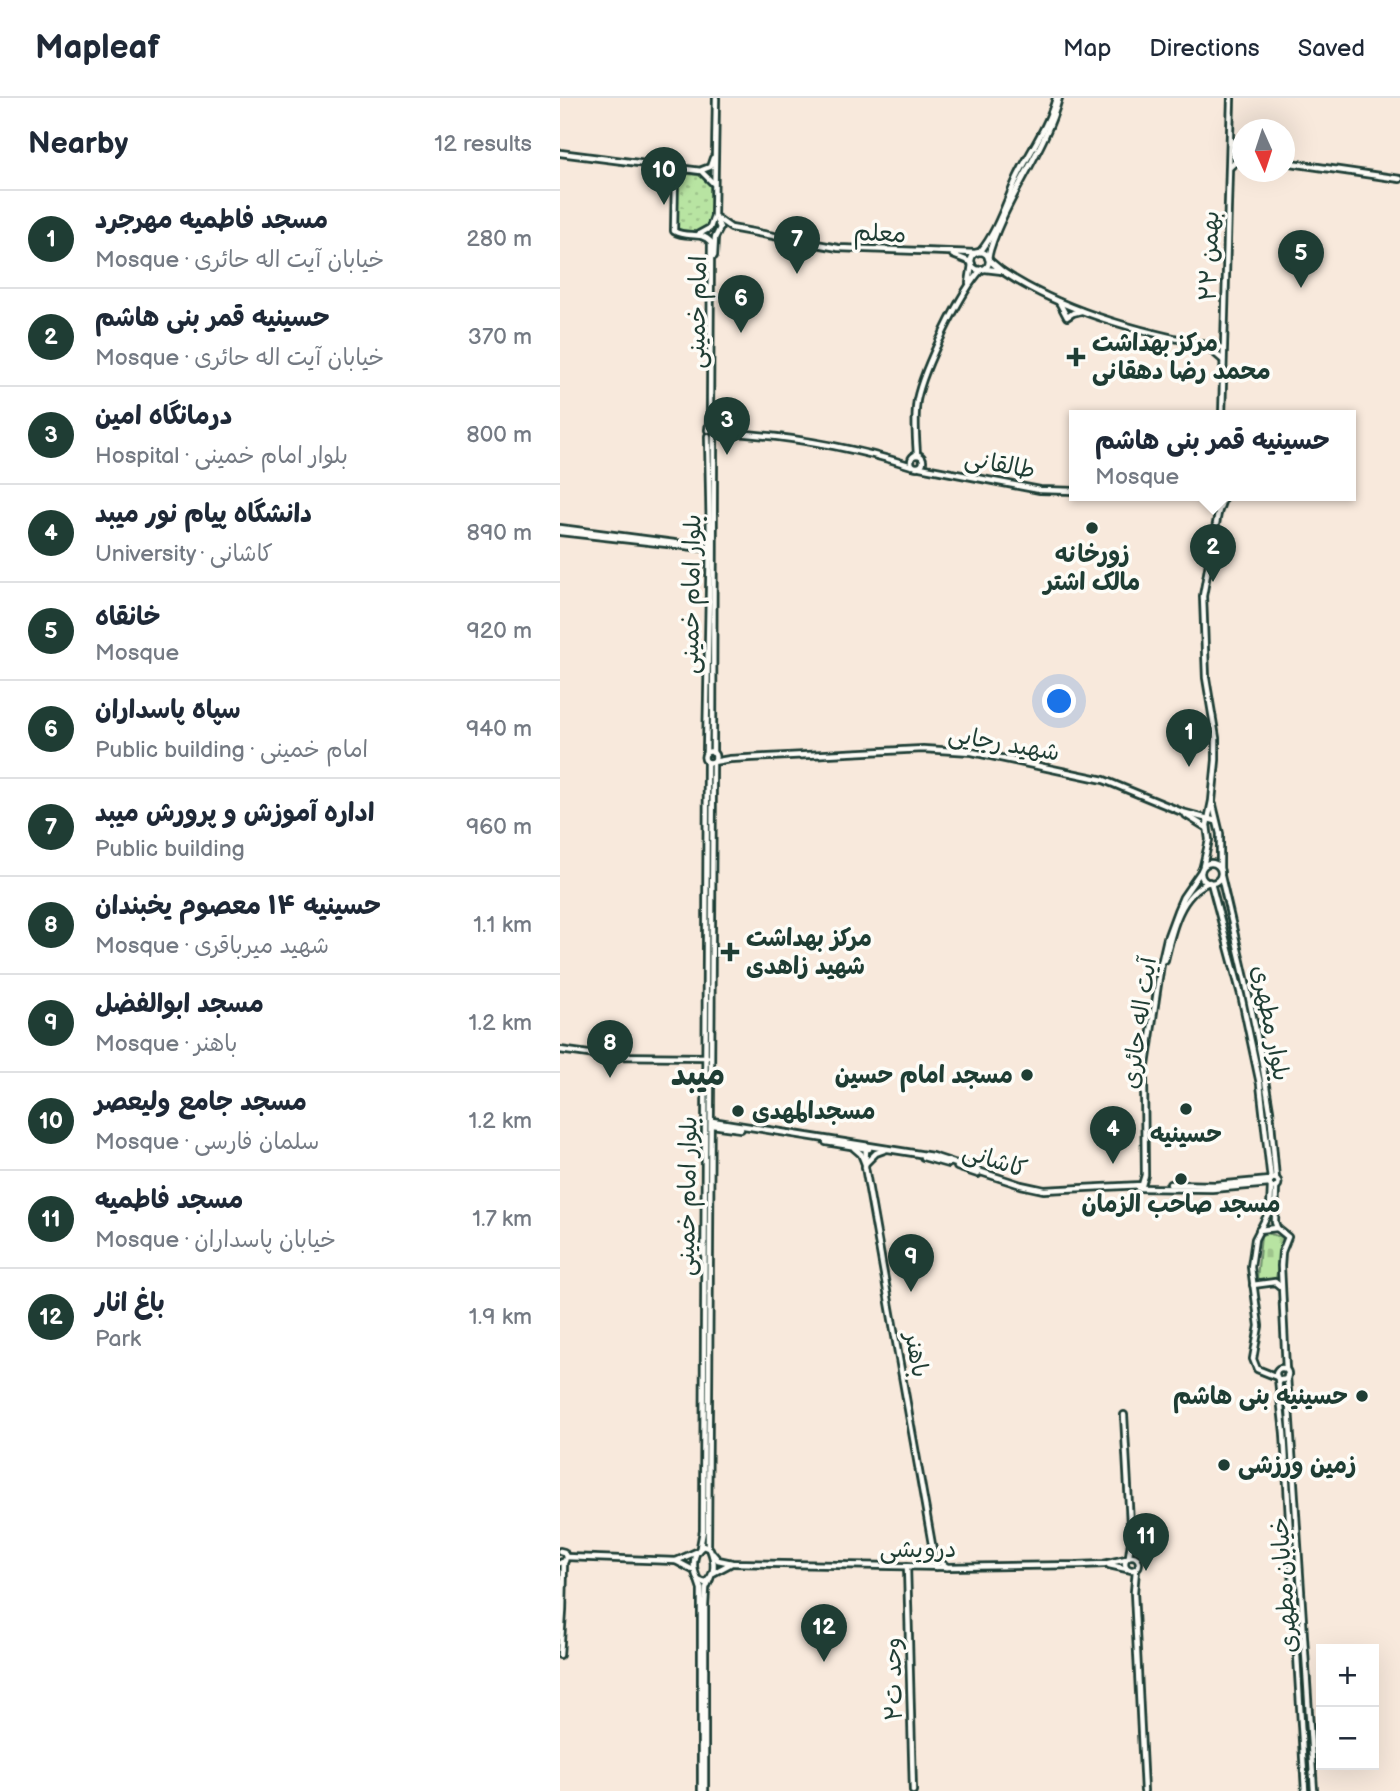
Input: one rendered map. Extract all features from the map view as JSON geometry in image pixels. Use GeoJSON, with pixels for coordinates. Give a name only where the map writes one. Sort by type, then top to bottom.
{"type":"FeatureCollection","features":[{"type":"Feature","properties":{"kind":"main road"},"geometry":{"type":"LineString","coordinates":[[560,153],[701,171],[710,167],[713,161],[715,98]]}},
{"type":"Feature","properties":{"kind":"main road","name":"امام خمینی"},"geometry":{"type":"LineString","coordinates":[[712,432],[710,415],[714,238],[720,228],[715,218],[713,183],[715,98]]}},
{"type":"Feature","properties":{"kind":"main road"},"geometry":{"type":"LineString","coordinates":[[969,284],[972,263],[990,238],[1018,175],[1058,98]]}},
{"type":"Feature","properties":{"kind":"main road"},"geometry":{"type":"LineString","coordinates":[[917,455],[915,412],[922,382],[969,284],[988,259],[990,246],[1048,130],[1058,98]]}},
{"type":"Feature","properties":{"kind":"main road","name":"۲۲ بهمن"},"geometry":{"type":"LineString","coordinates":[[1222,410],[1231,98]]}},
{"type":"Feature","properties":{"kind":"main road"},"geometry":{"type":"LineString","coordinates":[[1295,164],[1400,179]]}},
{"type":"Feature","properties":{"kind":"main road"},"geometry":{"type":"LineString","coordinates":[[1229,168],[1232,165]]}},
{"type":"Feature","properties":{"kind":"main road"},"geometry":{"type":"LineString","coordinates":[[664,167],[672,170],[675,177],[674,231],[714,238],[731,228],[715,218],[710,228],[701,235]]}},
{"type":"Feature","properties":{"kind":"main road"},"geometry":{"type":"LineString","coordinates":[[675,177],[680,170],[688,169]]}},
{"type":"Feature","properties":{"kind":"main road"},"geometry":{"type":"LineString","coordinates":[[701,171],[713,183]]}},
{"type":"Feature","properties":{"kind":"main road","name":"معلم"},"geometry":{"type":"LineString","coordinates":[[731,228],[852,249],[946,254]]}},
{"type":"Feature","properties":{"kind":"main road"},"geometry":{"type":"LineString","coordinates":[[946,254],[978,253],[1002,271],[1055,299],[1085,311],[1139,330],[1223,350]]}},
{"type":"Feature","properties":{"kind":"main road"},"geometry":{"type":"LineString","coordinates":[[946,254],[972,263],[975,268],[1002,271]]}},
{"type":"Feature","properties":{"kind":"main road"},"geometry":{"type":"LineString","coordinates":[[1055,299],[1067,317],[1085,311]]}},
{"type":"Feature","properties":{"kind":"main road"},"geometry":{"type":"LineString","coordinates":[[1208,346],[1223,338]]}},
{"type":"Feature","properties":{"kind":"main road"},"geometry":{"type":"LineString","coordinates":[[1208,346],[1223,360]]}},
{"type":"Feature","properties":{"kind":"main road","name":"طالقانی"},"geometry":{"type":"LineString","coordinates":[[712,432],[811,441],[912,466],[921,465],[1048,489],[1069,489]]}},
{"type":"Feature","properties":{"kind":"main road","name":"بلوار امام خمینی"},"geometry":{"type":"LineString","coordinates":[[711,753],[712,432]]}},
{"type":"Feature","properties":{"kind":"main road","name":"بلوار امام خمینی"},"geometry":{"type":"LineString","coordinates":[[711,753],[712,432]]}},
{"type":"Feature","properties":{"kind":"main road"},"geometry":{"type":"LineString","coordinates":[[917,455],[922,458],[921,465]]}},
{"type":"Feature","properties":{"kind":"main road"},"geometry":{"type":"LineString","coordinates":[[912,466],[911,458],[917,455]]}},
{"type":"Feature","properties":{"kind":"main road"},"geometry":{"type":"LineString","coordinates":[[1217,501],[1218,513]]}},
{"type":"Feature","properties":{"kind":"main road"},"geometry":{"type":"LineString","coordinates":[[1220,868],[1214,863],[1202,869],[1203,879],[1210,883],[1221,876],[1220,834],[1212,801],[1216,738],[1206,678],[1203,596],[1222,501]]}},
{"type":"Feature","properties":{"kind":"main road"},"geometry":{"type":"LineString","coordinates":[[560,530],[711,548]]}},
{"type":"Feature","properties":{"kind":"main road"},"geometry":{"type":"LineString","coordinates":[[701,548],[710,538]]}},
{"type":"Feature","properties":{"kind":"main road"},"geometry":{"type":"LineString","coordinates":[[701,548],[710,559]]}},
{"type":"Feature","properties":{"kind":"main road","name":"شهید رجایی"},"geometry":{"type":"LineString","coordinates":[[711,762],[947,748],[993,755],[1104,780],[1182,812]]}},
{"type":"Feature","properties":{"kind":"main road"},"geometry":{"type":"LineString","coordinates":[[711,762],[711,753],[730,759]]}},
{"type":"Feature","properties":{"kind":"main road","name":"بلوار امام خمینی"},"geometry":{"type":"LineString","coordinates":[[709,1123],[705,1070],[708,1057],[711,762]]}},
{"type":"Feature","properties":{"kind":"main road","name":"بلوار امام خمینی"},"geometry":{"type":"LineString","coordinates":[[700,1547],[703,1531],[706,1391],[711,762]]}},
{"type":"Feature","properties":{"kind":"main road","name":"آیت اله حائری"},"geometry":{"type":"LineString","coordinates":[[1142,1185],[1146,1175],[1144,1079],[1164,947],[1184,897],[1202,869],[1209,840],[1207,828],[1212,801]]}},
{"type":"Feature","properties":{"kind":"main road"},"geometry":{"type":"LineString","coordinates":[[1182,812],[1216,821]]}},
{"type":"Feature","properties":{"kind":"main road"},"geometry":{"type":"LineString","coordinates":[[1182,812],[1207,828]]}},
{"type":"Feature","properties":{"kind":"main road"},"geometry":{"type":"LineString","coordinates":[[1206,854],[1212,858],[1219,854]]}},
{"type":"Feature","properties":{"kind":"main road","name":"بلوار مطهری"},"geometry":{"type":"LineString","coordinates":[[1221,876],[1237,945],[1251,1030]]}},
{"type":"Feature","properties":{"kind":"main road","name":"آیت اله حائری"},"geometry":{"type":"LineString","coordinates":[[1142,1185],[1145,1092],[1170,936],[1185,902],[1194,890],[1210,883]]}},
{"type":"Feature","properties":{"kind":"main road","name":"بلوار مطهری"},"geometry":{"type":"LineString","coordinates":[[1210,883],[1270,1110],[1275,1222],[1277,1228],[1288,1237],[1282,1252],[1281,1287],[1287,1373]]}},
{"type":"Feature","properties":{"kind":"main road"},"geometry":{"type":"LineString","coordinates":[[1228,948],[1237,945]]}},
{"type":"Feature","properties":{"kind":"main road"},"geometry":{"type":"LineString","coordinates":[[560,1050],[603,1056],[708,1057]]}},
{"type":"Feature","properties":{"kind":"main road"},"geometry":{"type":"LineString","coordinates":[[694,1057],[706,1050]]}},
{"type":"Feature","properties":{"kind":"main road"},"geometry":{"type":"LineString","coordinates":[[694,1057],[705,1070]]}},
{"type":"Feature","properties":{"kind":"main road","name":"کاشانی"},"geometry":{"type":"LineString","coordinates":[[709,1123],[849,1144],[938,1161],[1033,1191],[1062,1193],[1142,1185],[1272,1183]]}},
{"type":"Feature","properties":{"kind":"main road"},"geometry":{"type":"LineString","coordinates":[[849,1144],[861,1154],[865,1164]]}},
{"type":"Feature","properties":{"kind":"main road","name":"کاشانی"},"geometry":{"type":"LineString","coordinates":[[849,1144],[866,1149],[885,1150]]}},
{"type":"Feature","properties":{"kind":"main road","name":"باهنر"},"geometry":{"type":"LineString","coordinates":[[866,1149],[865,1164],[936,1567]]}},
{"type":"Feature","properties":{"kind":"main road"},"geometry":{"type":"LineString","coordinates":[[865,1164],[870,1157],[885,1150]]}},
{"type":"Feature","properties":{"kind":"main road","name":"بلوار مطهری"},"geometry":{"type":"LineString","coordinates":[[1272,1183],[1270,1210],[1255,1239],[1251,1267],[1259,1326],[1253,1364],[1278,1378]]}},
{"type":"Feature","properties":{"kind":"main road","name":"کاشانی"},"geometry":{"type":"LineString","coordinates":[[1142,1185],[1212,1189],[1272,1183]]}},
{"type":"Feature","properties":{"kind":"main road"},"geometry":{"type":"LineString","coordinates":[[1142,1185],[1157,1187]]}},
{"type":"Feature","properties":{"kind":"main road"},"geometry":{"type":"LineString","coordinates":[[1259,1230],[1277,1228]]}},
{"type":"Feature","properties":{"kind":"main road"},"geometry":{"type":"LineString","coordinates":[[1253,1285],[1275,1282],[1281,1287]]}},
{"type":"Feature","properties":{"kind":"main road"},"geometry":{"type":"LineString","coordinates":[[1278,1378],[1284,1379],[1287,1373],[1278,1369],[1285,1357]]}},
{"type":"Feature","properties":{"kind":"main road","name":"خیابان مطهری"},"geometry":{"type":"LineString","coordinates":[[1278,1369],[1305,1791]]}},
{"type":"Feature","properties":{"kind":"main road","name":"خیابان مطهری"},"geometry":{"type":"LineString","coordinates":[[1287,1373],[1314,1791]]}},
{"type":"Feature","properties":{"kind":"main road","name":"بلوار امام خمینی"},"geometry":{"type":"LineString","coordinates":[[706,1391],[708,1547]]}},
{"type":"Feature","properties":{"kind":"main road"},"geometry":{"type":"LineString","coordinates":[[1124,1415],[1131,1542],[1128,1558],[1134,1592],[1144,1791]]}},
{"type":"Feature","properties":{"kind":"main road"},"geometry":{"type":"LineString","coordinates":[[1131,1542],[1139,1562],[1131,1570]]}},
{"type":"Feature","properties":{"kind":"main road"},"geometry":{"type":"LineString","coordinates":[[563,1561],[676,1561],[696,1552],[700,1547],[708,1547],[718,1560],[732,1563]]}},
{"type":"Feature","properties":{"kind":"main road"},"geometry":{"type":"LineString","coordinates":[[560,1550],[564,1552],[564,1611],[560,1655]]}},
{"type":"Feature","properties":{"kind":"main road"},"geometry":{"type":"LineString","coordinates":[[696,1552],[694,1571],[702,1599],[703,1791]]}},
{"type":"Feature","properties":{"kind":"main road"},"geometry":{"type":"LineString","coordinates":[[703,1791],[705,1606],[712,1554]]}},
{"type":"Feature","properties":{"kind":"main road"},"geometry":{"type":"LineString","coordinates":[[925,1566],[934,1557],[948,1567]]}},
{"type":"Feature","properties":{"kind":"main road"},"geometry":{"type":"LineString","coordinates":[[1104,1564],[1137,1557]]}},
{"type":"Feature","properties":{"kind":"main road"},"geometry":{"type":"LineString","coordinates":[[676,1561],[694,1571]]}},
{"type":"Feature","properties":{"kind":"main road"},"geometry":{"type":"LineString","coordinates":[[698,1580],[705,1583],[732,1563]]}},
{"type":"Feature","properties":{"kind":"main road","name":"درویشی"},"geometry":{"type":"LineString","coordinates":[[732,1563],[936,1567],[1104,1564]]}},
{"type":"Feature","properties":{"kind":"main road"},"geometry":{"type":"LineString","coordinates":[[1104,1564],[1131,1570]]}},
{"type":"Feature","properties":{"kind":"main road","name":"وحد ت۲"},"geometry":{"type":"LineString","coordinates":[[907,1566],[913,1791]]}},
{"type":"Feature","properties":{"kind":"main road"},"geometry":{"type":"LineString","coordinates":[[560,1581],[560,1612]]}},
{"type":"Feature","properties":{"kind":"main road"},"geometry":{"type":"LineString","coordinates":[[1300,1701],[1310,1701]]}},
{"type":"Feature","properties":{"kind":"green space"},"geometry":{"type":"Polygon","coordinates":[[[683,173],[703,176],[710,183],[711,215],[704,232],[682,232],[678,228],[678,177],[683,173]]]}},
{"type":"Feature","properties":{"kind":"green space"},"geometry":{"type":"Polygon","coordinates":[[[1266,1233],[1282,1237],[1283,1241],[1276,1278],[1261,1281],[1257,1279],[1261,1236],[1266,1233]]]}},
{"type":"Feature","properties":{"kind":"place","name":"مسجد جامع ولیعصر"},"geometry":{"type":"Point","coordinates":[664,205]}},
{"type":"Feature","properties":{"kind":"place","name":"اداره آموزش و پرورش میبد"},"geometry":{"type":"Point","coordinates":[797,274]}},
{"type":"Feature","properties":{"kind":"place","name":"خانقاه"},"geometry":{"type":"Point","coordinates":[1301,288]}},
{"type":"Feature","properties":{"kind":"place","name":"سپاه پاسداران"},"geometry":{"type":"Point","coordinates":[741,333]}},
{"type":"Feature","properties":{"kind":"place","name":"مرکز بهداشت محمد رضا دهقانی"},"geometry":{"type":"Point","coordinates":[1076,357]}},
{"type":"Feature","properties":{"kind":"place","name":"درمانگاه امین"},"geometry":{"type":"Point","coordinates":[727,455]}},
{"type":"Feature","properties":{"kind":"place","name":"زورخانه مالک اشتر"},"geometry":{"type":"Point","coordinates":[1092,528]}},
{"type":"Feature","properties":{"kind":"place","name":"حسینیه قمر بنی هاشم"},"geometry":{"type":"Point","coordinates":[1213,582]}},
{"type":"Feature","properties":{"kind":"place","name":"مسجد فاطمیه مهرجرد"},"geometry":{"type":"Point","coordinates":[1189,767]}},
{"type":"Feature","properties":{"kind":"place","name":"مرکز بهداشت شهید زاهدی"},"geometry":{"type":"Point","coordinates":[730,952]}},
{"type":"Feature","properties":{"kind":"place","name":"مسجد امام حسین"},"geometry":{"type":"Point","coordinates":[1027,1075]}},
{"type":"Feature","properties":{"kind":"place","name":"حسینیه ۱۴ معصوم یخبندان"},"geometry":{"type":"Point","coordinates":[610,1078]}},
{"type":"Feature","properties":{"kind":"place","name":"حسینیه"},"geometry":{"type":"Point","coordinates":[1186,1109]}},
{"type":"Feature","properties":{"kind":"place","name":"مسجدالمهدی"},"geometry":{"type":"Point","coordinates":[738,1111]}},
{"type":"Feature","properties":{"kind":"place","name":"دانشگاه پیام نور میبد"},"geometry":{"type":"Point","coordinates":[1113,1164]}},
{"type":"Feature","properties":{"kind":"place","name":"مسجد صاحب الزمان"},"geometry":{"type":"Point","coordinates":[1181,1179]}},
{"type":"Feature","properties":{"kind":"place","name":"مسجد ابوالفضل"},"geometry":{"type":"Point","coordinates":[911,1292]}},
{"type":"Feature","properties":{"kind":"place","name":"حسینیه بنی هاشم"},"geometry":{"type":"Point","coordinates":[1362,1396]}},
{"type":"Feature","properties":{"kind":"place","name":"زمین ورزشی"},"geometry":{"type":"Point","coordinates":[1224,1465]}},
{"type":"Feature","properties":{"kind":"place","name":"مسجد فاطمیه"},"geometry":{"type":"Point","coordinates":[1146,1571]}},
{"type":"Feature","properties":{"kind":"place","name":"باغ انار"},"geometry":{"type":"Point","coordinates":[824,1662]}},
{"type":"Feature","properties":{"kind":"district","name":"میبد"},"geometry":{"type":"Point","coordinates":[698,1074]}}]}
